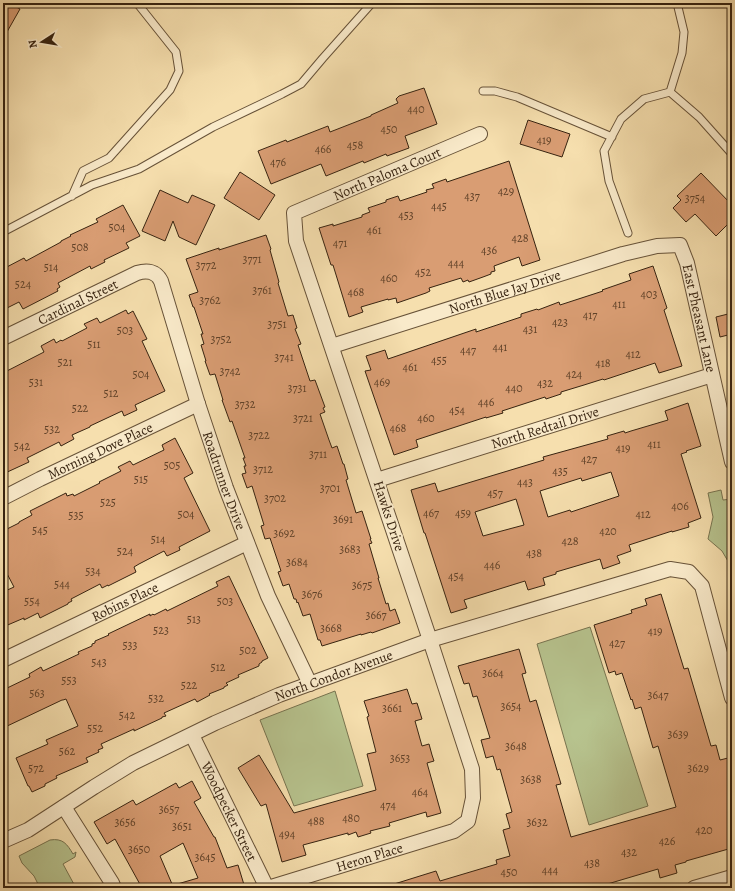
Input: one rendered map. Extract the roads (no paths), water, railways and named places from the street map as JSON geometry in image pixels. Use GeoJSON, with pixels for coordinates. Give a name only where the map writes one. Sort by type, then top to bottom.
{"type":"FeatureCollection","features":[{"type":"Feature","properties":{"kind":"street","name":"North Paloma Court"},"geometry":{"type":"LineString","coordinates":[[294,213],[480,134]]}},
{"type":"Feature","properties":{"kind":"street","name":"Hawks Drive"},"geometry":{"type":"LineString","coordinates":[[294,213],[296,241],[377,480],[472,769],[473,798],[468,821]]}},
{"type":"Feature","properties":{"kind":"street","name":"North Blue Jay Drive"},"geometry":{"type":"LineString","coordinates":[[332,346],[624,254],[657,246],[680,245]]}},
{"type":"Feature","properties":{"kind":"street","name":"East Pheasant Lane"},"geometry":{"type":"LineString","coordinates":[[680,245],[687,263],[732,462]]}},
{"type":"Feature","properties":{"kind":"street","name":"Cardinal Street"},"geometry":{"type":"LineString","coordinates":[[3,338],[136,273],[154,273]]}},
{"type":"Feature","properties":{"kind":"street","name":"Roadrunner Drive"},"geometry":{"type":"LineString","coordinates":[[154,273],[159,276],[161,281],[198,404],[226,488],[268,596],[310,684]]}},
{"type":"Feature","properties":{"kind":"street","name":"North Redtail Drive"},"geometry":{"type":"LineString","coordinates":[[377,480],[712,375]]}},
{"type":"Feature","properties":{"kind":"street","name":"Morning Dove Place"},"geometry":{"type":"LineString","coordinates":[[3,498],[198,404]]}},
{"type":"Feature","properties":{"kind":"street","name":"Robins Place"},"geometry":{"type":"LineString","coordinates":[[3,660],[247,543]]}},
{"type":"Feature","properties":{"kind":"street","name":"North Condor Avenue"},"geometry":{"type":"LineString","coordinates":[[3,841],[28,830],[133,763],[215,723],[273,698],[430,640],[670,569],[689,572],[702,586],[732,698]]}},
{"type":"Feature","properties":{"kind":"street","name":"Woodpecker Street"},"geometry":{"type":"LineString","coordinates":[[192,735],[268,888]]}},
{"type":"Feature","properties":{"kind":"street"},"geometry":{"type":"LineString","coordinates":[[64,807],[114,888]]}},
{"type":"Feature","properties":{"kind":"street","name":"Heron Place"},"geometry":{"type":"LineString","coordinates":[[268,888],[454,831],[468,821]]}},
{"type":"Feature","properties":{"kind":"street"},"geometry":{"type":"LineString","coordinates":[[694,888],[732,877]]}},
{"type":"Feature","properties":{"kind":"lane"},"geometry":{"type":"LineString","coordinates":[[72,196],[83,171],[109,158],[170,90],[178,71],[176,52],[137,3]]}},
{"type":"Feature","properties":{"kind":"lane"},"geometry":{"type":"LineString","coordinates":[[3,232],[92,185],[139,168],[213,127],[302,84],[372,3]]}},
{"type":"Feature","properties":{"kind":"lane"},"geometry":{"type":"LineString","coordinates":[[670,92],[682,53],[684,32],[677,3]]}},
{"type":"Feature","properties":{"kind":"lane"},"geometry":{"type":"LineString","coordinates":[[483,91],[495,91],[517,97],[612,137]]}},
{"type":"Feature","properties":{"kind":"lane"},"geometry":{"type":"LineString","coordinates":[[628,233],[609,181],[604,151],[621,119],[644,99],[670,92]]}},
{"type":"Feature","properties":{"kind":"lane"},"geometry":{"type":"LineString","coordinates":[[670,92],[699,117],[732,154]]}}]}
